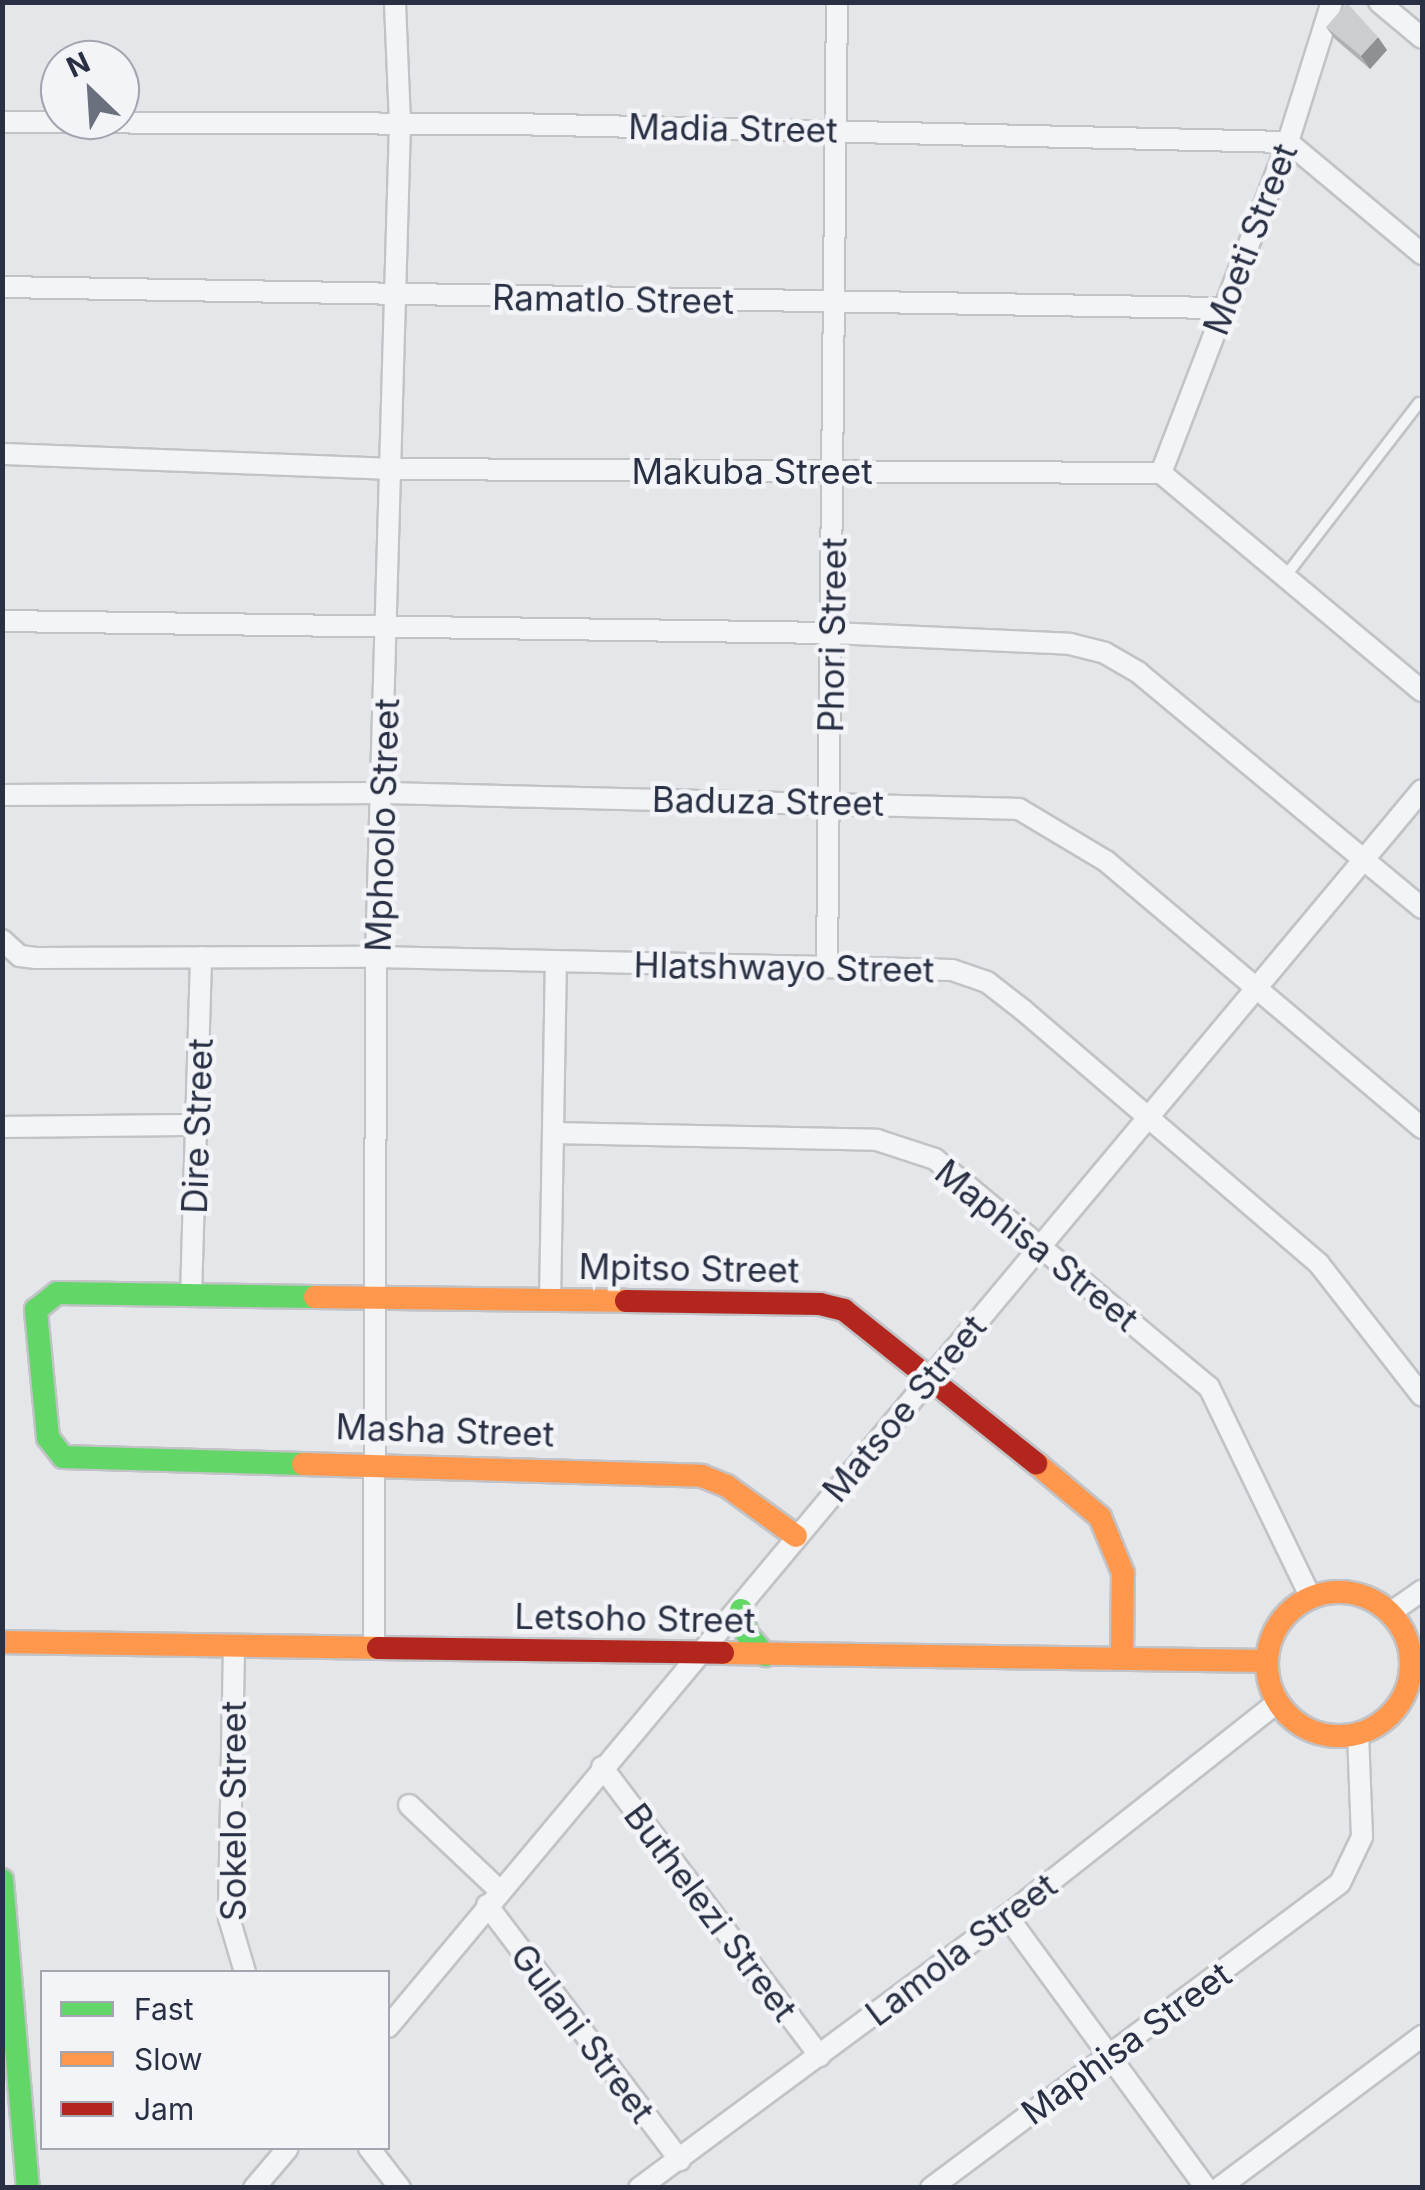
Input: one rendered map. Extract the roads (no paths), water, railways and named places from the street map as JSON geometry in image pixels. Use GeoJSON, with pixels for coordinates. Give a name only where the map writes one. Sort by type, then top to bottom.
{"type":"FeatureCollection","features":[{"type":"Feature","properties":{"kind":"street","name":"Mphoolo Street"},"geometry":{"type":"LineString","coordinates":[[374,1649],[376,957],[386,793],[393,296],[400,123],[396,2]]}},
{"type":"Feature","properties":{"kind":"street","name":"Phori Street"},"geometry":{"type":"LineString","coordinates":[[827,967],[838,302],[837,2]]}},
{"type":"Feature","properties":{"kind":"street","name":"Moeti Street"},"geometry":{"type":"LineString","coordinates":[[1161,473],[1288,142],[1332,2]]}},
{"type":"Feature","properties":{"kind":"street"},"geometry":{"type":"LineString","coordinates":[[1380,2],[1422,38]]}},
{"type":"Feature","properties":{"kind":"street","name":"Madia Street"},"geometry":{"type":"LineString","coordinates":[[2,122],[400,123],[1288,142]]}},
{"type":"Feature","properties":{"kind":"street"},"geometry":{"type":"LineString","coordinates":[[1288,142],[1422,254]]}},
{"type":"Feature","properties":{"kind":"street","name":"Ramatlo Street"},"geometry":{"type":"LineString","coordinates":[[2,287],[1224,308]]}},
{"type":"Feature","properties":{"kind":"street","name":"Makuba Street"},"geometry":{"type":"LineString","coordinates":[[2,454],[390,468],[1161,473]]}},
{"type":"Feature","properties":{"kind":"street"},"geometry":{"type":"LineString","coordinates":[[1161,473],[1422,691]]}},
{"type":"Feature","properties":{"kind":"street"},"geometry":{"type":"LineString","coordinates":[[3,621],[1022,638],[1105,653],[1139,674],[1422,908]]}},
{"type":"Feature","properties":{"kind":"street","name":"Matsoe Street"},"geometry":{"type":"LineString","coordinates":[[390,2026],[602,1767],[697,1655],[742,1610],[796,1536],[1041,1244],[1151,1120],[1422,790]]}},
{"type":"Feature","properties":{"kind":"street","name":"Baduza Street"},"geometry":{"type":"LineString","coordinates":[[2,795],[386,793],[1019,809],[1106,861],[1422,1128]]}},
{"type":"Feature","properties":{"kind":"street","name":"Hlatshwayo Street"},"geometry":{"type":"LineString","coordinates":[[2,940],[20,956],[36,958],[376,957],[952,970],[987,982],[1319,1264],[1422,1396]]}},
{"type":"Feature","properties":{"kind":"street","name":"Dire Street"},"geometry":{"type":"LineString","coordinates":[[191,1296],[201,956]]}},
{"type":"Feature","properties":{"kind":"street"},"geometry":{"type":"LineString","coordinates":[[550,1301],[556,962]]}},
{"type":"Feature","properties":{"kind":"street"},"geometry":{"type":"LineString","coordinates":[[3,1128],[198,1125]]}},
{"type":"Feature","properties":{"kind":"street","name":"Maphisa Street"},"geometry":{"type":"LineString","coordinates":[[553,1133],[904,1145],[962,1179],[1215,1395],[1311,1598]]}},
{"type":"Feature","properties":{"kind":"street","name":"Mpitso Street"},"geometry":{"type":"LineString","coordinates":[[72,1458],[54,1448],[43,1405],[36,1310],[57,1293],[820,1304],[860,1318],[1100,1517],[1122,1573],[1122,1658]]}},
{"type":"Feature","properties":{"kind":"street","name":"Masha Street"},"geometry":{"type":"LineString","coordinates":[[72,1458],[377,1462],[702,1476],[727,1486],[796,1536]]}},
{"type":"Feature","properties":{"kind":"street"},"geometry":{"type":"LineString","coordinates":[[1390,1613],[1422,1591]]}},
{"type":"Feature","properties":{"kind":"street"},"geometry":{"type":"LineString","coordinates":[[1356,1594],[1390,1613],[1416,1659],[1397,1705],[1358,1733],[1313,1731],[1278,1702],[1267,1662],[1280,1623],[1311,1598],[1356,1594]]}},
{"type":"Feature","properties":{"kind":"street"},"geometry":{"type":"LineString","coordinates":[[742,1610],[747,1634],[766,1655]]}},
{"type":"Feature","properties":{"kind":"street","name":"Letsoho Street"},"geometry":{"type":"LineString","coordinates":[[2,1642],[1267,1662]]}},
{"type":"Feature","properties":{"kind":"street","name":"Sokelo Street"},"geometry":{"type":"LineString","coordinates":[[234,1648],[229,1918],[244,1970]]}},
{"type":"Feature","properties":{"kind":"street","name":"Lamola Street"},"geometry":{"type":"LineString","coordinates":[[639,2188],[1007,1916],[1278,1702]]}},
{"type":"Feature","properties":{"kind":"street","name":"Maphisa Street"},"geometry":{"type":"LineString","coordinates":[[930,2188],[1345,1878],[1362,1832],[1358,1733]]}},
{"type":"Feature","properties":{"kind":"street","name":"Buthelezi Street"},"geometry":{"type":"LineString","coordinates":[[602,1767],[820,2056]]}},
{"type":"Feature","properties":{"kind":"street","name":"Gulani Street"},"geometry":{"type":"LineString","coordinates":[[409,1805],[493,1898],[680,2160]]}},
{"type":"Feature","properties":{"kind":"street"},"geometry":{"type":"LineString","coordinates":[[2,1880],[28,2188]]}},
{"type":"Feature","properties":{"kind":"street"},"geometry":{"type":"LineString","coordinates":[[1007,1916],[1206,2188]]}},
{"type":"Feature","properties":{"kind":"street"},"geometry":{"type":"LineString","coordinates":[[1220,2188],[1422,2036]]}},
{"type":"Feature","properties":{"kind":"street"},"geometry":{"type":"LineString","coordinates":[[254,2188],[286,2150]]}},
{"type":"Feature","properties":{"kind":"street"},"geometry":{"type":"LineString","coordinates":[[371,2150],[400,2188]]}},
{"type":"Feature","properties":{"kind":"lane"},"geometry":{"type":"LineString","coordinates":[[1284,579],[1418,404]]}}]}
